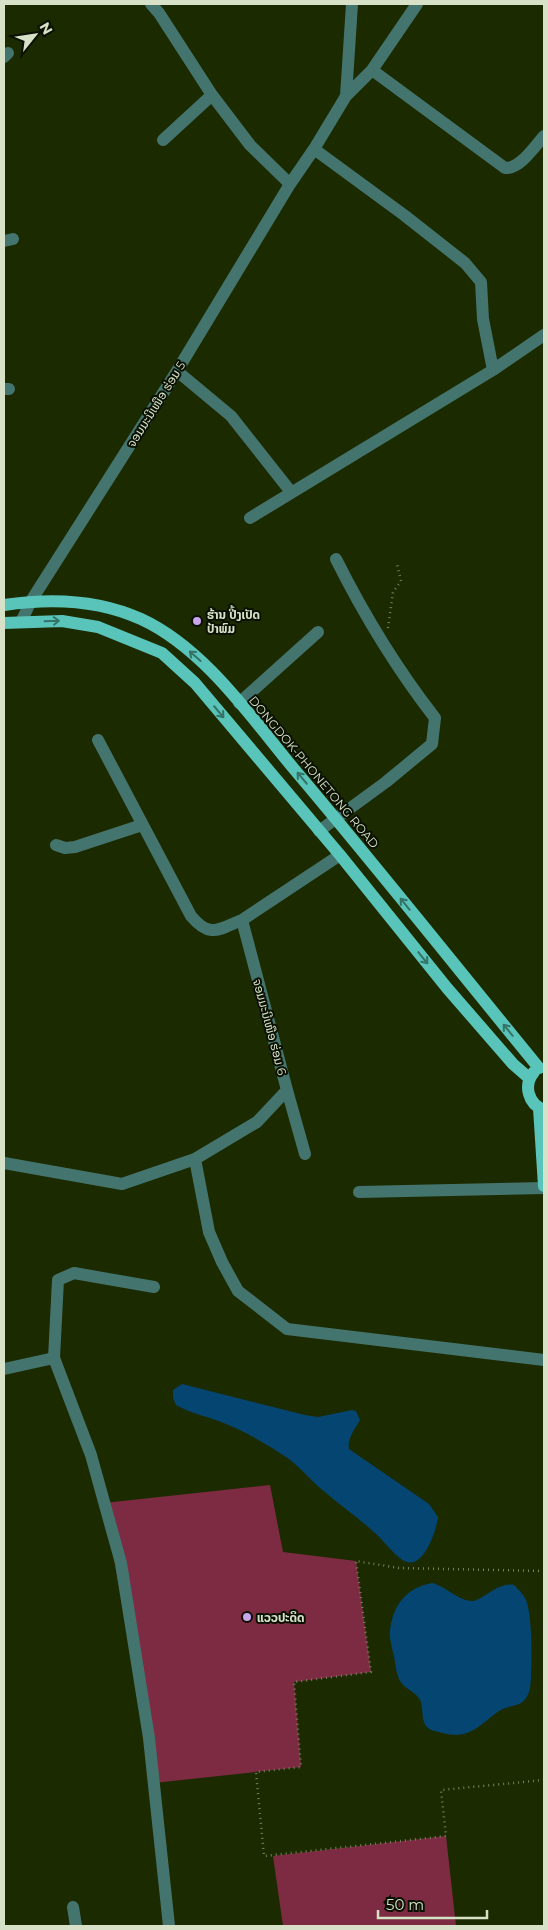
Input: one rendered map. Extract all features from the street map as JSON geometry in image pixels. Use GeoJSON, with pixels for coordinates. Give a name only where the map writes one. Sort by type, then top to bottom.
{"type":"FeatureCollection","features":[{"type":"Feature","properties":{"kind":"main road","name":"DONGDOK-PHONETONG ROAD"},"geometry":{"type":"LineString","coordinates":[[4,605],[31,601],[90,602],[141,619],[164,632],[196,656],[239,703],[336,818],[541,1067],[529,1078]]}},
{"type":"Feature","properties":{"kind":"main road"},"geometry":{"type":"LineString","coordinates":[[4,622],[62,620],[98,628],[162,653],[195,683],[340,855],[447,988],[513,1064],[529,1078],[527,1090],[530,1098],[542,1109],[544,1187]]}},
{"type":"Feature","properties":{"kind":"street"},"geometry":{"type":"LineString","coordinates":[[346,96],[352,4]]}},
{"type":"Feature","properties":{"kind":"street"},"geometry":{"type":"LineString","coordinates":[[346,96],[372,70],[417,4]]}},
{"type":"Feature","properties":{"kind":"street"},"geometry":{"type":"LineString","coordinates":[[157,7],[212,95],[250,145],[290,184]]}},
{"type":"Feature","properties":{"kind":"street"},"geometry":{"type":"LineString","coordinates":[[372,70],[505,168],[511,169],[517,165],[544,136]]}},
{"type":"Feature","properties":{"kind":"street"},"geometry":{"type":"LineString","coordinates":[[162,140],[212,95]]}},
{"type":"Feature","properties":{"kind":"street","name":"ຈອມມະນີເໜືອ ຮ່ອມ 5"},"geometry":{"type":"LineString","coordinates":[[21,622],[31,601],[177,370],[346,96]]}},
{"type":"Feature","properties":{"kind":"street"},"geometry":{"type":"LineString","coordinates":[[314,150],[465,263],[481,282],[483,319],[493,370]]}},
{"type":"Feature","properties":{"kind":"street"},"geometry":{"type":"LineString","coordinates":[[250,518],[493,370],[544,335]]}},
{"type":"Feature","properties":{"kind":"street"},"geometry":{"type":"LineString","coordinates":[[177,370],[231,416],[291,492]]}},
{"type":"Feature","properties":{"kind":"street"},"geometry":{"type":"LineString","coordinates":[[319,831],[386,782],[432,744],[435,718],[384,644],[351,589],[336,559]]}},
{"type":"Feature","properties":{"kind":"street"},"geometry":{"type":"LineString","coordinates":[[239,703],[318,632]]}},
{"type":"Feature","properties":{"kind":"street"},"geometry":{"type":"LineString","coordinates":[[98,740],[191,916],[201,928],[210,931],[218,930],[242,920],[340,855]]}},
{"type":"Feature","properties":{"kind":"street"},"geometry":{"type":"LineString","coordinates":[[56,845],[65,848],[75,847],[142,825]]}},
{"type":"Feature","properties":{"kind":"street","name":"ຈອມມະນີເໜືອ ຮ່ອມ 6"},"geometry":{"type":"LineString","coordinates":[[4,1163],[122,1184],[195,1159],[257,1122],[287,1090],[242,920]]}},
{"type":"Feature","properties":{"kind":"street"},"geometry":{"type":"LineString","coordinates":[[287,1090],[305,1154]]}},
{"type":"Feature","properties":{"kind":"street"},"geometry":{"type":"LineString","coordinates":[[195,1159],[209,1232],[222,1262],[238,1291],[287,1329],[544,1360]]}},
{"type":"Feature","properties":{"kind":"street"},"geometry":{"type":"LineString","coordinates":[[359,1192],[544,1187]]}},
{"type":"Feature","properties":{"kind":"street"},"geometry":{"type":"LineString","coordinates":[[154,1286],[74,1273],[58,1280],[54,1358],[91,1455],[121,1563],[149,1738],[170,1926]]}},
{"type":"Feature","properties":{"kind":"street"},"geometry":{"type":"LineString","coordinates":[[4,1369],[54,1358]]}},
{"type":"Feature","properties":{"kind":"street"},"geometry":{"type":"LineString","coordinates":[[73,1907],[76,1926]]}},
{"type":"Feature","properties":{"kind":"path"},"geometry":{"type":"LineString","coordinates":[[384,644],[390,622],[393,592],[401,581],[397,564]]}},
{"type":"Feature","properties":{"kind":"path"},"geometry":{"type":"LineString","coordinates":[[544,1571],[399,1568],[356,1562],[371,1672],[294,1682],[301,1767],[256,1772],[264,1856],[446,1836],[441,1790],[544,1780]]}},
{"type":"Feature","properties":{"kind":"shaded area","name":"ແວວປະດິດ"},"geometry":{"type":"Polygon","coordinates":[[[270,1485],[283,1552],[356,1561],[371,1672],[294,1682],[301,1767],[154,1783],[104,1503],[270,1485]]]}},
{"type":"Feature","properties":{"kind":"shaded area"},"geometry":{"type":"Polygon","coordinates":[[[446,1836],[456,1926],[283,1926],[273,1856],[446,1836]]]}},
{"type":"Feature","properties":{"kind":"water"},"geometry":{"type":"Polygon","coordinates":[[[182,1384],[305,1415],[318,1417],[352,1410],[356,1411],[360,1420],[350,1438],[349,1449],[429,1504],[438,1517],[432,1538],[424,1554],[413,1562],[403,1560],[289,1459],[242,1431],[176,1405],[173,1398],[173,1390],[182,1384]]]}},
{"type":"Feature","properties":{"kind":"water"},"geometry":{"type":"Polygon","coordinates":[[[432,1583],[463,1599],[474,1601],[498,1587],[514,1585],[524,1596],[528,1606],[531,1656],[529,1693],[521,1703],[502,1709],[465,1734],[449,1734],[428,1728],[423,1719],[420,1700],[401,1682],[396,1670],[390,1633],[394,1613],[398,1605],[409,1593],[423,1585],[432,1583]]]}},
{"type":"Feature","properties":{"kind":"place","name":"ຮ້ານ ປີ້ງເປັດ ປ້າພົມ"},"geometry":{"type":"Point","coordinates":[197,621]}},
{"type":"Feature","properties":{"kind":"place","name":"ແວວປະດິດ"},"geometry":{"type":"Point","coordinates":[247,1617]}}]}
